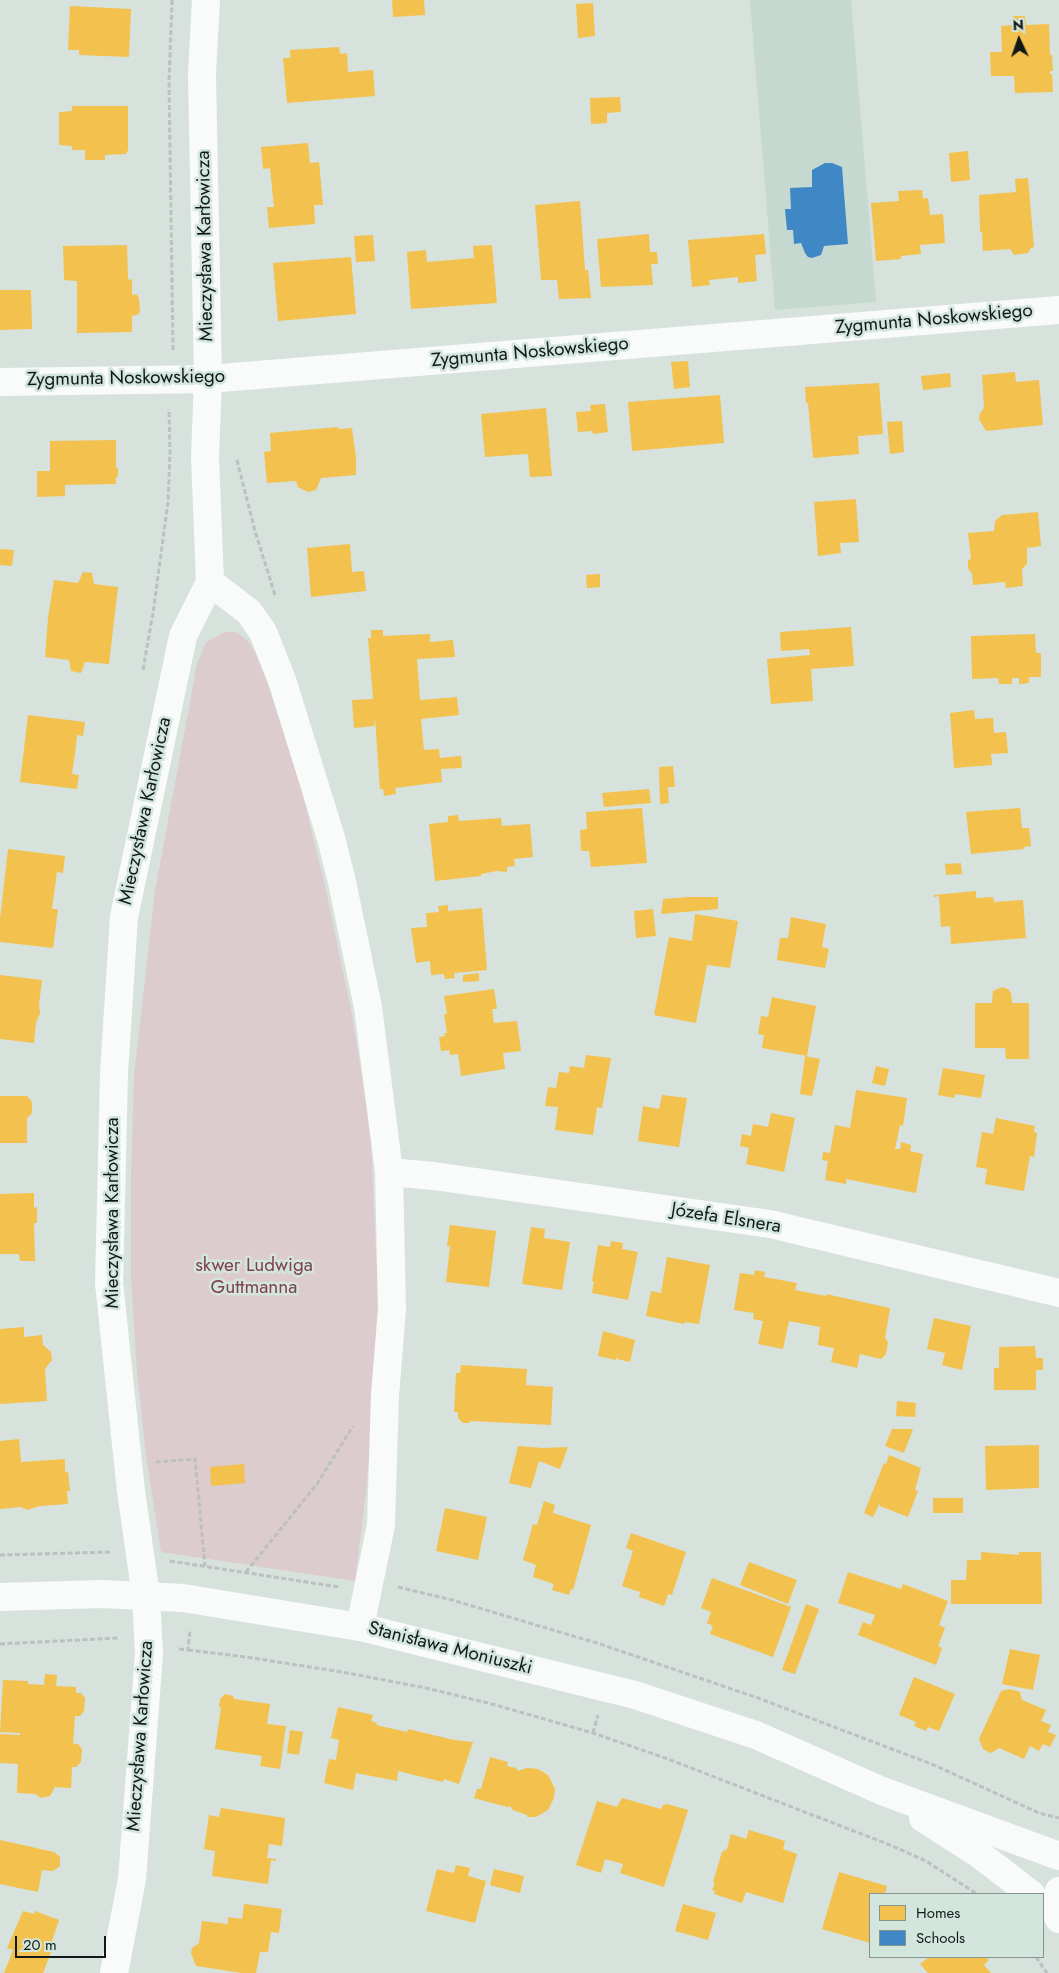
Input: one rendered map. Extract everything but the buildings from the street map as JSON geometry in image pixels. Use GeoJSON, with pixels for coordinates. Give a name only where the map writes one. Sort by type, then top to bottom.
{"type":"FeatureCollection","features":[{"type":"Feature","properties":{"kind":"street","name":"Mieczysława Karłowicza"},"geometry":{"type":"LineString","coordinates":[[114,1973],[132,1879],[149,1670],[146,1596],[128,1464],[109,1283],[114,1073],[124,917],[183,636],[210,582],[204,457],[208,379],[202,74],[206,0]]}},
{"type":"Feature","properties":{"kind":"street","name":"Zygmunta Noskowskiego"},"geometry":{"type":"LineString","coordinates":[[0,382],[208,379],[1059,310]]}},
{"type":"Feature","properties":{"kind":"street"},"geometry":{"type":"LineString","coordinates":[[210,582],[249,612],[263,632],[282,680],[328,829],[342,882],[368,1007],[389,1172],[392,1309],[385,1395],[381,1525],[360,1627]]}},
{"type":"Feature","properties":{"kind":"street","name":"Józefa Elsnera"},"geometry":{"type":"LineString","coordinates":[[389,1172],[434,1176],[770,1224],[1059,1293]]}},
{"type":"Feature","properties":{"kind":"street","name":"Stanisława Moniuszki"},"geometry":{"type":"LineString","coordinates":[[0,1597],[102,1594],[201,1600],[360,1627],[635,1695],[756,1735],[882,1791],[1059,1856]]}},
{"type":"Feature","properties":{"kind":"street","name":"Stanisława Moniuszki"},"geometry":{"type":"LineString","coordinates":[[882,1791],[979,1854],[1030,1893]]}},
{"type":"Feature","properties":{"kind":"path"},"geometry":{"type":"LineString","coordinates":[[172,0],[169,82],[173,352]]}},
{"type":"Feature","properties":{"kind":"path"},"geometry":{"type":"LineString","coordinates":[[246,1572],[317,1484],[362,1411],[385,1395]]}},
{"type":"Feature","properties":{"kind":"path"},"geometry":{"type":"LineString","coordinates":[[128,1464],[195,1459],[205,1566]]}},
{"type":"Feature","properties":{"kind":"path"},"geometry":{"type":"LineString","coordinates":[[0,1555],[114,1552]]}},
{"type":"Feature","properties":{"kind":"path"},"geometry":{"type":"LineString","coordinates":[[188,1650],[190,1630]]}},
{"type":"Feature","properties":{"kind":"path"},"geometry":{"type":"LineString","coordinates":[[0,1644],[123,1638]]}},
{"type":"Feature","properties":{"kind":"path"},"geometry":{"type":"LineString","coordinates":[[173,1648],[342,1672],[426,1688],[492,1704],[593,1733],[668,1759],[890,1845],[926,1861],[975,1893]]}},
{"type":"Feature","properties":{"kind":"path"},"geometry":{"type":"LineString","coordinates":[[1037,1958],[1047,1973]]}},
{"type":"Feature","properties":{"kind":"shaded area"},"geometry":{"type":"Polygon","coordinates":[[[750,0],[851,0],[876,302],[775,310],[750,0]]]}},
{"type":"Feature","properties":{"kind":"green space","name":"skwer Ludwiga Guttmanna"},"geometry":{"type":"Polygon","coordinates":[[[225,632],[235,632],[242,636],[249,642],[255,652],[268,685],[301,787],[325,886],[352,1014],[371,1135],[378,1297],[376,1381],[366,1493],[355,1581],[161,1552],[146,1456],[137,1373],[131,1280],[131,1175],[134,1075],[155,891],[197,664],[206,642],[225,632]]]}}]}
